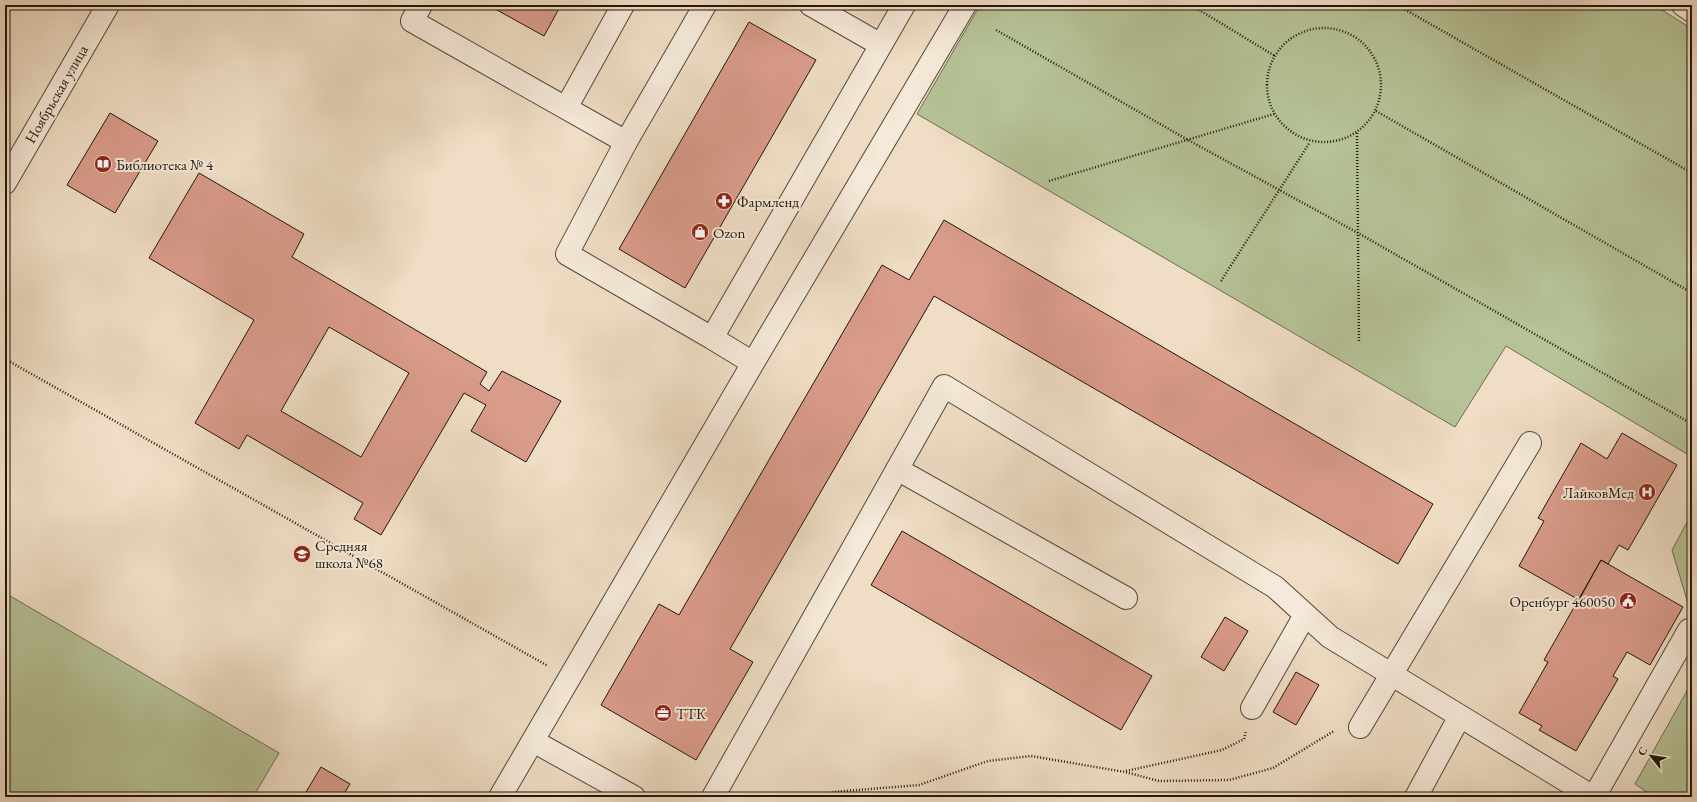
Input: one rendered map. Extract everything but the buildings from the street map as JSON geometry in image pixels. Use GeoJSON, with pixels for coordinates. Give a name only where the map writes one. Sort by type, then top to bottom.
{"type":"FeatureCollection","features":[{"type":"Feature","properties":{"kind":"street"},"geometry":{"type":"LineString","coordinates":[[421,5],[412,21],[626,142]]}},
{"type":"Feature","properties":{"kind":"street"},"geometry":{"type":"LineString","coordinates":[[566,108],[623,5]]}},
{"type":"Feature","properties":{"kind":"street"},"geometry":{"type":"LineString","coordinates":[[706,5],[626,142],[567,254],[753,363]]}},
{"type":"Feature","properties":{"kind":"street"},"geometry":{"type":"LineString","coordinates":[[811,5],[881,45]]}},
{"type":"Feature","properties":{"kind":"street"},"geometry":{"type":"LineString","coordinates":[[712,338],[904,5]]}},
{"type":"Feature","properties":{"kind":"street"},"geometry":{"type":"LineString","coordinates":[[500,797],[753,363],[965,5]]}},
{"type":"Feature","properties":{"kind":"street"},"geometry":{"type":"LineString","coordinates":[[1683,5],[1692,11]]}},
{"type":"Feature","properties":{"kind":"street","name":"Ноябрьская улица"},"geometry":{"type":"LineString","coordinates":[[5,183],[101,8]]}},
{"type":"Feature","properties":{"kind":"street"},"geometry":{"type":"LineString","coordinates":[[713,797],[944,386],[1275,588],[1330,637],[1594,797],[1689,630]]}},
{"type":"Feature","properties":{"kind":"street"},"geometry":{"type":"LineString","coordinates":[[1360,727],[1530,443]]}},
{"type":"Feature","properties":{"kind":"street"},"geometry":{"type":"LineString","coordinates":[[898,469],[1126,598]]}},
{"type":"Feature","properties":{"kind":"street"},"geometry":{"type":"LineString","coordinates":[[1252,708],[1305,615]]}},
{"type":"Feature","properties":{"kind":"street"},"geometry":{"type":"LineString","coordinates":[[1416,797],[1460,716]]}},
{"type":"Feature","properties":{"kind":"street"},"geometry":{"type":"LineString","coordinates":[[533,741],[634,797]]}},
{"type":"Feature","properties":{"kind":"path"},"geometry":{"type":"LineString","coordinates":[[1191,5],[1275,56]]}},
{"type":"Feature","properties":{"kind":"path"},"geometry":{"type":"LineString","coordinates":[[1397,5],[1692,173]]}},
{"type":"Feature","properties":{"kind":"path"},"geometry":{"type":"LineString","coordinates":[[1325,28],[1344,32],[1361,41],[1374,56],[1380,71],[1382,92],[1376,111],[1357,133],[1339,141],[1310,142],[1292,133],[1274,114],[1268,96],[1268,75],[1275,56],[1293,38],[1311,30],[1325,28]]}},
{"type":"Feature","properties":{"kind":"path"},"geometry":{"type":"LineString","coordinates":[[996,30],[1278,191],[1358,233],[1692,424]]}},
{"type":"Feature","properties":{"kind":"path"},"geometry":{"type":"LineString","coordinates":[[1376,111],[1692,293]]}},
{"type":"Feature","properties":{"kind":"path"},"geometry":{"type":"LineString","coordinates":[[1049,181],[1274,114]]}},
{"type":"Feature","properties":{"kind":"path"},"geometry":{"type":"LineString","coordinates":[[1357,133],[1359,342]]}},
{"type":"Feature","properties":{"kind":"path"},"geometry":{"type":"LineString","coordinates":[[1221,281],[1310,142]]}},
{"type":"Feature","properties":{"kind":"path"},"geometry":{"type":"LineString","coordinates":[[5,359],[569,678]]}},
{"type":"Feature","properties":{"kind":"path"},"geometry":{"type":"LineString","coordinates":[[1125,772],[1222,750],[1244,739],[1252,708]]}},
{"type":"Feature","properties":{"kind":"path"},"geometry":{"type":"LineString","coordinates":[[821,797],[833,792],[919,785],[988,761],[1031,756],[1125,772],[1159,781],[1229,780],[1273,768],[1332,731],[1360,727]]}},
{"type":"Feature","properties":{"kind":"green space"},"geometry":{"type":"Polygon","coordinates":[[[980,5],[1654,5],[1692,29],[1692,457],[1506,346],[1455,427],[917,114],[980,5]]]}},
{"type":"Feature","properties":{"kind":"green space"},"geometry":{"type":"Polygon","coordinates":[[[1692,513],[1692,617],[1672,550],[1692,513]]]}},
{"type":"Feature","properties":{"kind":"green space"},"geometry":{"type":"Polygon","coordinates":[[[5,593],[279,753],[253,797],[5,797],[5,593]]]}},
{"type":"Feature","properties":{"kind":"green space"},"geometry":{"type":"Polygon","coordinates":[[[1692,682],[1692,797],[1654,797],[1635,784],[1692,682]]]}},
{"type":"Feature","properties":{"kind":"place","name":"Библиотека № 4"},"geometry":{"type":"Point","coordinates":[103,164]}},
{"type":"Feature","properties":{"kind":"place","name":"Фармленд"},"geometry":{"type":"Point","coordinates":[724,201]}},
{"type":"Feature","properties":{"kind":"place","name":"Ozon"},"geometry":{"type":"Point","coordinates":[700,232]}},
{"type":"Feature","properties":{"kind":"place","name":"ЛайковМед"},"geometry":{"type":"Point","coordinates":[1647,492]}},
{"type":"Feature","properties":{"kind":"place","name":"Средняя школа №68"},"geometry":{"type":"Point","coordinates":[302,554]}},
{"type":"Feature","properties":{"kind":"place","name":"Оренбург 460050"},"geometry":{"type":"Point","coordinates":[1628,601]}},
{"type":"Feature","properties":{"kind":"place","name":"ТТК"},"geometry":{"type":"Point","coordinates":[663,713]}}]}
